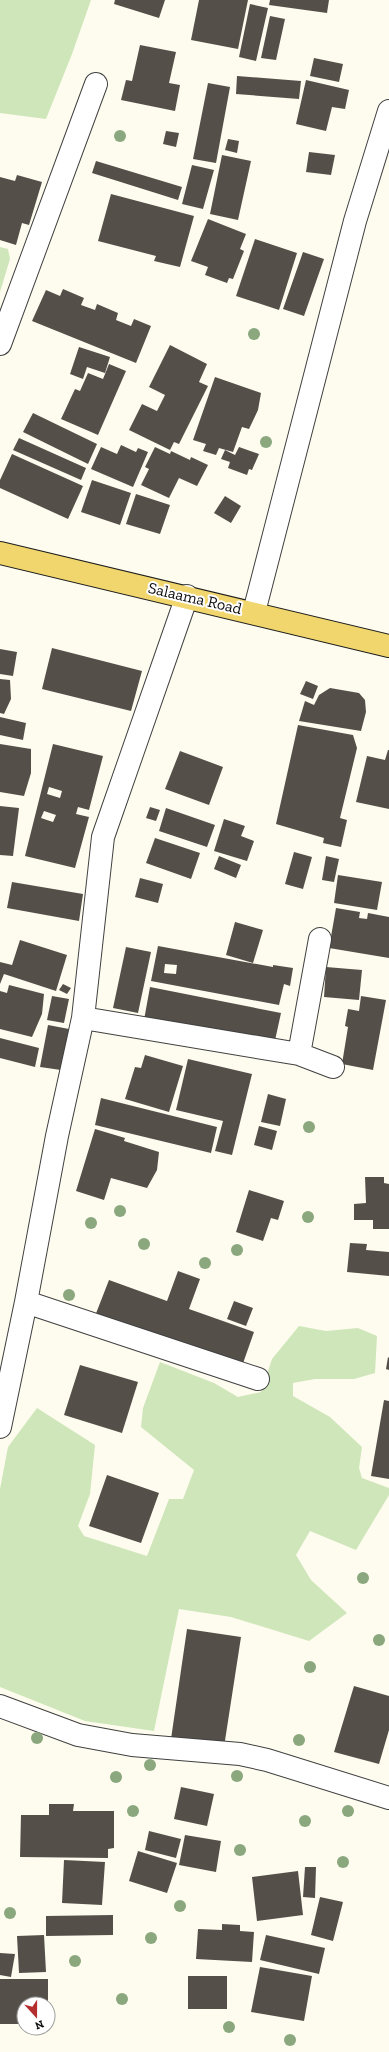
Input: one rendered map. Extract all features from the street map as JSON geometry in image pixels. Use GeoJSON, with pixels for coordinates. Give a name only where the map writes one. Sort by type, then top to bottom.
{"type":"FeatureCollection","features":[{"type":"Feature","properties":{"kind":"main road","name":"Salaama Road"},"geometry":{"type":"LineString","coordinates":[[0,553],[254,612],[389,646]]}},
{"type":"Feature","properties":{"kind":"street"},"geometry":{"type":"LineString","coordinates":[[0,344],[96,84]]}},
{"type":"Feature","properties":{"kind":"street"},"geometry":{"type":"LineString","coordinates":[[254,612],[355,221],[389,111]]}},
{"type":"Feature","properties":{"kind":"street"},"geometry":{"type":"LineString","coordinates":[[0,1427],[26,1302],[57,1136],[83,1018],[103,837],[187,596]]}},
{"type":"Feature","properties":{"kind":"street"},"geometry":{"type":"LineString","coordinates":[[299,1054],[320,939]]}},
{"type":"Feature","properties":{"kind":"street"},"geometry":{"type":"LineString","coordinates":[[83,1018],[299,1054],[333,1067]]}},
{"type":"Feature","properties":{"kind":"street"},"geometry":{"type":"LineString","coordinates":[[26,1302],[258,1379]]}},
{"type":"Feature","properties":{"kind":"street"},"geometry":{"type":"LineString","coordinates":[[0,1706],[78,1735],[132,1745],[240,1754],[267,1760],[389,1798]]}},
{"type":"Feature","properties":{"kind":"green space"},"geometry":{"type":"Polygon","coordinates":[[[0,0],[91,0],[72,54],[46,119],[0,113],[0,0]]]}},
{"type":"Feature","properties":{"kind":"green space"},"geometry":{"type":"Polygon","coordinates":[[[0,247],[8,249],[10,259],[0,292],[0,247]]]}},
{"type":"Feature","properties":{"kind":"green space"},"geometry":{"type":"Polygon","coordinates":[[[299,1326],[326,1331],[358,1328],[377,1336],[375,1373],[354,1379],[315,1379],[293,1383],[293,1396],[330,1417],[362,1447],[359,1468],[362,1478],[389,1488],[389,1495],[356,1550],[310,1531],[296,1555],[311,1580],[347,1613],[309,1641],[231,1617],[179,1609],[154,1731],[85,1721],[0,1687],[0,1489],[8,1447],[37,1408],[95,1445],[90,1494],[78,1526],[84,1536],[147,1556],[169,1499],[183,1499],[194,1470],[141,1427],[143,1408],[160,1362],[214,1383],[238,1397],[261,1392],[272,1359],[299,1326]]]}},
{"type":"Feature","properties":{"kind":"building"},"geometry":{"type":"Polygon","coordinates":[[[115,0],[165,0],[159,18],[114,4],[115,0]]]}},
{"type":"Feature","properties":{"kind":"building"},"geometry":{"type":"Polygon","coordinates":[[[199,0],[248,0],[238,49],[191,40],[199,0]]]}},
{"type":"Feature","properties":{"kind":"building"},"geometry":{"type":"Polygon","coordinates":[[[270,0],[329,0],[327,13],[269,5],[270,0]]]}},
{"type":"Feature","properties":{"kind":"building"},"geometry":{"type":"Polygon","coordinates":[[[250,4],[268,8],[256,61],[239,57],[250,4]]]}},
{"type":"Feature","properties":{"kind":"building"},"geometry":{"type":"Polygon","coordinates":[[[270,16],[285,19],[276,60],[261,58],[270,16]]]}},
{"type":"Feature","properties":{"kind":"building"},"geometry":{"type":"Polygon","coordinates":[[[140,45],[176,52],[169,83],[180,85],[175,111],[121,100],[126,80],[132,81],[140,45]]]}},
{"type":"Feature","properties":{"kind":"building"},"geometry":{"type":"Polygon","coordinates":[[[314,58],[343,64],[339,82],[310,76],[314,58]]]}},
{"type":"Feature","properties":{"kind":"building"},"geometry":{"type":"Polygon","coordinates":[[[237,76],[301,81],[299,99],[236,94],[237,76]]]}},
{"type":"Feature","properties":{"kind":"building"},"geometry":{"type":"Polygon","coordinates":[[[306,80],[349,90],[345,109],[332,107],[326,131],[296,124],[306,80]]]}},
{"type":"Feature","properties":{"kind":"building"},"geometry":{"type":"Polygon","coordinates":[[[208,83],[230,87],[216,163],[193,159],[208,83]]]}},
{"type":"Feature","properties":{"kind":"building"},"geometry":{"type":"Polygon","coordinates":[[[166,131],[179,133],[176,147],[163,144],[166,131]]]}},
{"type":"Feature","properties":{"kind":"building"},"geometry":{"type":"Polygon","coordinates":[[[228,139],[239,141],[237,153],[225,150],[228,139]]]}},
{"type":"Feature","properties":{"kind":"building"},"geometry":{"type":"Polygon","coordinates":[[[309,152],[335,155],[331,175],[306,172],[309,152]]]}},
{"type":"Feature","properties":{"kind":"building"},"geometry":{"type":"Polygon","coordinates":[[[222,155],[251,161],[238,220],[210,214],[222,155]]]}},
{"type":"Feature","properties":{"kind":"building"},"geometry":{"type":"Polygon","coordinates":[[[96,161],[182,187],[178,200],[92,173],[96,161]]]}},
{"type":"Feature","properties":{"kind":"building"},"geometry":{"type":"Polygon","coordinates":[[[192,165],[214,170],[203,209],[182,204],[192,165]]]}},
{"type":"Feature","properties":{"kind":"building"},"geometry":{"type":"Polygon","coordinates":[[[17,175],[42,182],[29,225],[22,223],[16,245],[0,240],[0,177],[15,181],[17,175]]]}},
{"type":"Feature","properties":{"kind":"building"},"geometry":{"type":"Polygon","coordinates":[[[111,194],[194,216],[180,267],[154,261],[156,256],[98,241],[111,194]]]}},
{"type":"Feature","properties":{"kind":"building"},"geometry":{"type":"Polygon","coordinates":[[[208,219],[246,234],[240,249],[244,251],[233,279],[229,278],[227,283],[205,275],[208,267],[191,261],[208,219]]]}},
{"type":"Feature","properties":{"kind":"building"},"geometry":{"type":"Polygon","coordinates":[[[255,239],[297,253],[279,310],[236,296],[255,239]]]}},
{"type":"Feature","properties":{"kind":"building"},"geometry":{"type":"Polygon","coordinates":[[[303,252],[324,259],[304,316],[283,309],[303,252]]]}},
{"type":"Feature","properties":{"kind":"building"},"geometry":{"type":"Polygon","coordinates":[[[63,289],[84,298],[81,305],[95,310],[97,304],[118,313],[116,320],[131,326],[134,319],[151,326],[136,363],[32,321],[46,290],[60,296],[63,289]]]}},
{"type":"Feature","properties":{"kind":"building"},"geometry":{"type":"Polygon","coordinates":[[[170,345],[207,364],[199,382],[208,386],[179,444],[174,442],[170,450],[129,430],[142,404],[157,411],[165,395],[149,387],[170,345]]]}},
{"type":"Feature","properties":{"kind":"building"},"geometry":{"type":"Polygon","coordinates":[[[79,347],[110,357],[105,373],[87,367],[83,379],[70,374],[79,347]]]}},
{"type":"Feature","properties":{"kind":"building"},"geometry":{"type":"Polygon","coordinates":[[[109,364],[126,371],[98,435],[61,419],[75,389],[80,391],[88,373],[103,379],[109,364]]]}},
{"type":"Feature","properties":{"kind":"building"},"geometry":{"type":"Polygon","coordinates":[[[215,377],[261,393],[258,410],[249,429],[242,427],[233,452],[219,448],[216,455],[203,451],[206,444],[193,440],[215,377]]]}},
{"type":"Feature","properties":{"kind":"building"},"geometry":{"type":"Polygon","coordinates":[[[33,413],[97,444],[88,464],[23,432],[33,413]]]}},
{"type":"Feature","properties":{"kind":"building"},"geometry":{"type":"Polygon","coordinates":[[[19,438],[86,468],[81,480],[13,450],[19,438]]]}},
{"type":"Feature","properties":{"kind":"building"},"geometry":{"type":"Polygon","coordinates":[[[121,445],[136,452],[138,448],[148,452],[133,487],[91,469],[101,447],[117,454],[121,445]]]}},
{"type":"Feature","properties":{"kind":"building"},"geometry":{"type":"Polygon","coordinates":[[[155,447],[170,454],[171,451],[190,460],[191,457],[208,465],[197,486],[179,478],[169,498],[141,485],[149,469],[145,467],[155,447]]]}},
{"type":"Feature","properties":{"kind":"building"},"geometry":{"type":"Polygon","coordinates":[[[239,447],[259,454],[252,470],[249,469],[247,475],[228,468],[230,462],[221,459],[225,450],[235,455],[239,447]]]}},
{"type":"Feature","properties":{"kind":"building"},"geometry":{"type":"Polygon","coordinates":[[[12,454],[83,486],[68,519],[0,488],[0,480],[12,454]]]}},
{"type":"Feature","properties":{"kind":"building"},"geometry":{"type":"Polygon","coordinates":[[[92,480],[131,493],[120,525],[81,512],[92,480]]]}},
{"type":"Feature","properties":{"kind":"building"},"geometry":{"type":"Polygon","coordinates":[[[136,494],[170,505],[160,534],[126,524],[136,494]]]}},
{"type":"Feature","properties":{"kind":"building"},"geometry":{"type":"Polygon","coordinates":[[[225,496],[241,506],[231,523],[214,513],[225,496]]]}},
{"type":"Feature","properties":{"kind":"building"},"geometry":{"type":"Polygon","coordinates":[[[52,648],[142,671],[131,711],[42,689],[52,648]]]}},
{"type":"Feature","properties":{"kind":"building"},"geometry":{"type":"Polygon","coordinates":[[[0,649],[17,652],[13,676],[0,674],[0,649]]]}},
{"type":"Feature","properties":{"kind":"building"},"geometry":{"type":"Polygon","coordinates":[[[0,679],[10,680],[11,699],[4,714],[0,713],[0,679]]]}},
{"type":"Feature","properties":{"kind":"building"},"geometry":{"type":"Polygon","coordinates":[[[306,681],[318,686],[313,699],[300,694],[306,681]]]}},
{"type":"Feature","properties":{"kind":"building"},"geometry":{"type":"Polygon","coordinates":[[[330,688],[359,693],[365,700],[366,712],[361,731],[299,721],[305,701],[314,705],[319,695],[330,688]]]}},
{"type":"Feature","properties":{"kind":"building"},"geometry":{"type":"Polygon","coordinates":[[[0,717],[26,723],[23,740],[0,735],[0,717]]]}},
{"type":"Feature","properties":{"kind":"building"},"geometry":{"type":"Polygon","coordinates":[[[298,725],[353,735],[357,748],[340,818],[347,820],[341,847],[323,843],[324,838],[276,824],[298,725]]]}},
{"type":"Feature","properties":{"kind":"building"},"geometry":{"type":"Polygon","coordinates":[[[0,744],[31,749],[31,773],[24,796],[0,792],[0,744]]]}},
{"type":"Feature","properties":{"kind":"building"},"geometry":{"type":"Polygon","coordinates":[[[53,744],[103,756],[89,810],[78,807],[76,814],[89,817],[75,868],[25,856],[53,744]],[[49,787],[47,794],[60,798],[62,791],[49,787]],[[44,811],[41,818],[53,822],[56,815],[44,811]]]}},
{"type":"Feature","properties":{"kind":"building"},"geometry":{"type":"Polygon","coordinates":[[[388,750],[389,809],[356,802],[367,756],[385,760],[388,750]]]}},
{"type":"Feature","properties":{"kind":"building"},"geometry":{"type":"Polygon","coordinates":[[[180,751],[223,767],[209,805],[165,789],[180,751]]]}},
{"type":"Feature","properties":{"kind":"building"},"geometry":{"type":"Polygon","coordinates":[[[0,806],[19,808],[13,856],[0,855],[0,806]]]}},
{"type":"Feature","properties":{"kind":"building"},"geometry":{"type":"Polygon","coordinates":[[[150,807],[160,810],[156,821],[146,818],[150,807]]]}},
{"type":"Feature","properties":{"kind":"building"},"geometry":{"type":"Polygon","coordinates":[[[166,808],[215,825],[207,847],[159,831],[166,808]]]}},
{"type":"Feature","properties":{"kind":"building"},"geometry":{"type":"Polygon","coordinates":[[[224,819],[245,826],[241,836],[254,841],[247,861],[214,851],[224,819]]]}},
{"type":"Feature","properties":{"kind":"building"},"geometry":{"type":"Polygon","coordinates":[[[155,838],[200,853],[191,879],[146,863],[155,838]]]}},
{"type":"Feature","properties":{"kind":"building"},"geometry":{"type":"Polygon","coordinates":[[[294,852],[312,857],[303,889],[285,884],[294,852]]]}},
{"type":"Feature","properties":{"kind":"building"},"geometry":{"type":"Polygon","coordinates":[[[219,856],[241,865],[236,878],[214,869],[219,856]]]}},
{"type":"Feature","properties":{"kind":"building"},"geometry":{"type":"Polygon","coordinates":[[[326,856],[339,859],[334,882],[322,880],[326,856]]]}},
{"type":"Feature","properties":{"kind":"building"},"geometry":{"type":"Polygon","coordinates":[[[338,875],[382,882],[377,910],[334,903],[338,875]]]}},
{"type":"Feature","properties":{"kind":"building"},"geometry":{"type":"Polygon","coordinates":[[[140,878],[163,884],[158,903],[135,897],[140,878]]]}},
{"type":"Feature","properties":{"kind":"building"},"geometry":{"type":"Polygon","coordinates":[[[12,882],[83,894],[79,921],[7,908],[12,882]]]}},
{"type":"Feature","properties":{"kind":"building"},"geometry":{"type":"Polygon","coordinates":[[[336,908],[360,912],[359,918],[367,919],[368,913],[389,917],[389,958],[329,948],[336,908]]]}},
{"type":"Feature","properties":{"kind":"building"},"geometry":{"type":"Polygon","coordinates":[[[235,922],[263,930],[253,963],[226,955],[235,922]]]}},
{"type":"Feature","properties":{"kind":"building"},"geometry":{"type":"Polygon","coordinates":[[[20,940],[67,955],[56,991],[4,974],[0,984],[0,962],[12,965],[20,940]]]}},
{"type":"Feature","properties":{"kind":"building"},"geometry":{"type":"Polygon","coordinates":[[[158,946],[273,967],[273,965],[293,968],[290,986],[284,984],[279,1005],[151,981],[158,946]],[[165,964],[164,973],[176,974],[177,965],[165,964]]]}},
{"type":"Feature","properties":{"kind":"building"},"geometry":{"type":"Polygon","coordinates":[[[126,947],[151,952],[138,1013],[113,1008],[126,947]]]}},
{"type":"Feature","properties":{"kind":"building"},"geometry":{"type":"Polygon","coordinates":[[[326,967],[362,970],[359,1000],[324,997],[326,967]]]}},
{"type":"Feature","properties":{"kind":"building"},"geometry":{"type":"Polygon","coordinates":[[[63,984],[71,988],[67,994],[59,990],[63,984]]]}},
{"type":"Feature","properties":{"kind":"building"},"geometry":{"type":"Polygon","coordinates":[[[9,985],[44,994],[42,1014],[32,1037],[0,1029],[0,991],[7,993],[9,985]]]}},
{"type":"Feature","properties":{"kind":"building"},"geometry":{"type":"Polygon","coordinates":[[[150,987],[281,1013],[274,1045],[144,1020],[150,987]]]}},
{"type":"Feature","properties":{"kind":"building"},"geometry":{"type":"Polygon","coordinates":[[[52,996],[69,999],[64,1023],[47,1020],[52,996]]]}},
{"type":"Feature","properties":{"kind":"building"},"geometry":{"type":"Polygon","coordinates":[[[361,996],[386,1000],[373,1070],[342,1064],[348,1027],[345,1026],[348,1009],[359,1011],[361,996]]]}},
{"type":"Feature","properties":{"kind":"building"},"geometry":{"type":"Polygon","coordinates":[[[48,1025],[69,1029],[61,1070],[40,1067],[48,1025]]]}},
{"type":"Feature","properties":{"kind":"building"},"geometry":{"type":"Polygon","coordinates":[[[0,1038],[39,1048],[35,1067],[0,1058],[0,1038]]]}},
{"type":"Feature","properties":{"kind":"building"},"geometry":{"type":"Polygon","coordinates":[[[145,1055],[183,1066],[169,1112],[125,1099],[135,1067],[141,1068],[145,1055]]]}},
{"type":"Feature","properties":{"kind":"building"},"geometry":{"type":"Polygon","coordinates":[[[188,1059],[252,1074],[232,1155],[215,1151],[223,1121],[176,1110],[188,1059]]]}},
{"type":"Feature","properties":{"kind":"building"},"geometry":{"type":"Polygon","coordinates":[[[268,1094],[286,1099],[280,1126],[261,1122],[268,1094]]]}},
{"type":"Feature","properties":{"kind":"building"},"geometry":{"type":"Polygon","coordinates":[[[101,1098],[217,1127],[211,1153],[95,1125],[101,1098]]]}},
{"type":"Feature","properties":{"kind":"building"},"geometry":{"type":"Polygon","coordinates":[[[259,1126],[277,1131],[272,1150],[254,1145],[259,1126]]]}},
{"type":"Feature","properties":{"kind":"building"},"geometry":{"type":"Polygon","coordinates":[[[95,1129],[125,1138],[124,1141],[159,1152],[157,1170],[147,1188],[111,1178],[104,1200],[76,1191],[95,1129]]]}},
{"type":"Feature","properties":{"kind":"building"},"geometry":{"type":"Polygon","coordinates":[[[365,1177],[384,1177],[384,1183],[389,1184],[389,1229],[373,1229],[373,1220],[354,1220],[354,1204],[366,1203],[365,1177]]]}},
{"type":"Feature","properties":{"kind":"building"},"geometry":{"type":"Polygon","coordinates":[[[249,1190],[284,1201],[278,1220],[271,1218],[263,1241],[236,1232],[249,1190]]]}},
{"type":"Feature","properties":{"kind":"building"},"geometry":{"type":"Polygon","coordinates":[[[350,1243],[367,1244],[366,1250],[389,1252],[389,1276],[347,1272],[350,1243]]]}},
{"type":"Feature","properties":{"kind":"building"},"geometry":{"type":"Polygon","coordinates":[[[178,1271],[200,1279],[189,1309],[254,1332],[241,1369],[95,1316],[109,1280],[167,1301],[178,1271]]]}},
{"type":"Feature","properties":{"kind":"building"},"geometry":{"type":"Polygon","coordinates":[[[234,1301],[253,1308],[246,1326],[227,1319],[234,1301]]]}},
{"type":"Feature","properties":{"kind":"building"},"geometry":{"type":"Polygon","coordinates":[[[388,1357],[389,1358],[389,1370],[386,1369],[388,1357]]]}},
{"type":"Feature","properties":{"kind":"building"},"geometry":{"type":"Polygon","coordinates":[[[80,1365],[138,1382],[122,1433],[64,1415],[80,1365]]]}},
{"type":"Feature","properties":{"kind":"building"},"geometry":{"type":"Polygon","coordinates":[[[384,1400],[389,1401],[389,1479],[371,1476],[384,1400]]]}},
{"type":"Feature","properties":{"kind":"building"},"geometry":{"type":"Polygon","coordinates":[[[107,1475],[159,1493],[141,1543],[89,1526],[107,1475]]]}},
{"type":"Feature","properties":{"kind":"building"},"geometry":{"type":"Polygon","coordinates":[[[187,1629],[241,1637],[224,1747],[171,1739],[187,1629]]]}},
{"type":"Feature","properties":{"kind":"building"},"geometry":{"type":"Polygon","coordinates":[[[354,1686],[389,1696],[389,1730],[379,1764],[334,1752],[354,1686]]]}},
{"type":"Feature","properties":{"kind":"building"},"geometry":{"type":"Polygon","coordinates":[[[181,1787],[214,1794],[207,1826],[174,1819],[181,1787]]]}},
{"type":"Feature","properties":{"kind":"building"},"geometry":{"type":"Polygon","coordinates":[[[49,1804],[74,1804],[73,1811],[114,1811],[114,1848],[108,1849],[108,1858],[20,1857],[21,1815],[49,1815],[49,1804]]]}},
{"type":"Feature","properties":{"kind":"building"},"geometry":{"type":"Polygon","coordinates":[[[149,1831],[181,1839],[176,1858],[145,1850],[149,1831]]]}},
{"type":"Feature","properties":{"kind":"building"},"geometry":{"type":"Polygon","coordinates":[[[185,1835],[221,1841],[216,1872],[179,1865],[185,1835]]]}},
{"type":"Feature","properties":{"kind":"building"},"geometry":{"type":"Polygon","coordinates":[[[138,1851],[177,1863],[167,1893],[129,1881],[138,1851]]]}},
{"type":"Feature","properties":{"kind":"building"},"geometry":{"type":"Polygon","coordinates":[[[64,1860],[105,1862],[102,1905],[62,1903],[64,1860]]]}},
{"type":"Feature","properties":{"kind":"building"},"geometry":{"type":"Polygon","coordinates":[[[305,1867],[316,1867],[315,1898],[303,1897],[305,1867]]]}},
{"type":"Feature","properties":{"kind":"building"},"geometry":{"type":"Polygon","coordinates":[[[298,1871],[303,1915],[257,1921],[252,1877],[298,1871]]]}},
{"type":"Feature","properties":{"kind":"building"},"geometry":{"type":"Polygon","coordinates":[[[320,1897],[343,1902],[333,1941],[311,1935],[320,1897]]]}},
{"type":"Feature","properties":{"kind":"building"},"geometry":{"type":"Polygon","coordinates":[[[113,1915],[113,1935],[46,1936],[46,1916],[113,1915]]]}},
{"type":"Feature","properties":{"kind":"building"},"geometry":{"type":"Polygon","coordinates":[[[222,1924],[240,1925],[240,1931],[254,1932],[252,1962],[196,1959],[198,1929],[222,1930],[222,1924]]]}},
{"type":"Feature","properties":{"kind":"building"},"geometry":{"type":"Polygon","coordinates":[[[44,1935],[46,1972],[19,1973],[17,1936],[44,1935]]]}},
{"type":"Feature","properties":{"kind":"building"},"geometry":{"type":"Polygon","coordinates":[[[266,1935],[325,1948],[319,1974],[260,1960],[266,1935]]]}},
{"type":"Feature","properties":{"kind":"building"},"geometry":{"type":"Polygon","coordinates":[[[0,1953],[15,1954],[11,1977],[0,1975],[0,1953]]]}},
{"type":"Feature","properties":{"kind":"building"},"geometry":{"type":"Polygon","coordinates":[[[260,1967],[312,1976],[304,2021],[251,2012],[260,1967]]]}},
{"type":"Feature","properties":{"kind":"building"},"geometry":{"type":"Polygon","coordinates":[[[188,1976],[227,1976],[227,2009],[188,2009],[188,1976]]]}},
{"type":"Feature","properties":{"kind":"building"},"geometry":{"type":"Polygon","coordinates":[[[0,1979],[48,1979],[48,1996],[16,1996],[16,2024],[0,2024],[0,1979]]]}}]}
